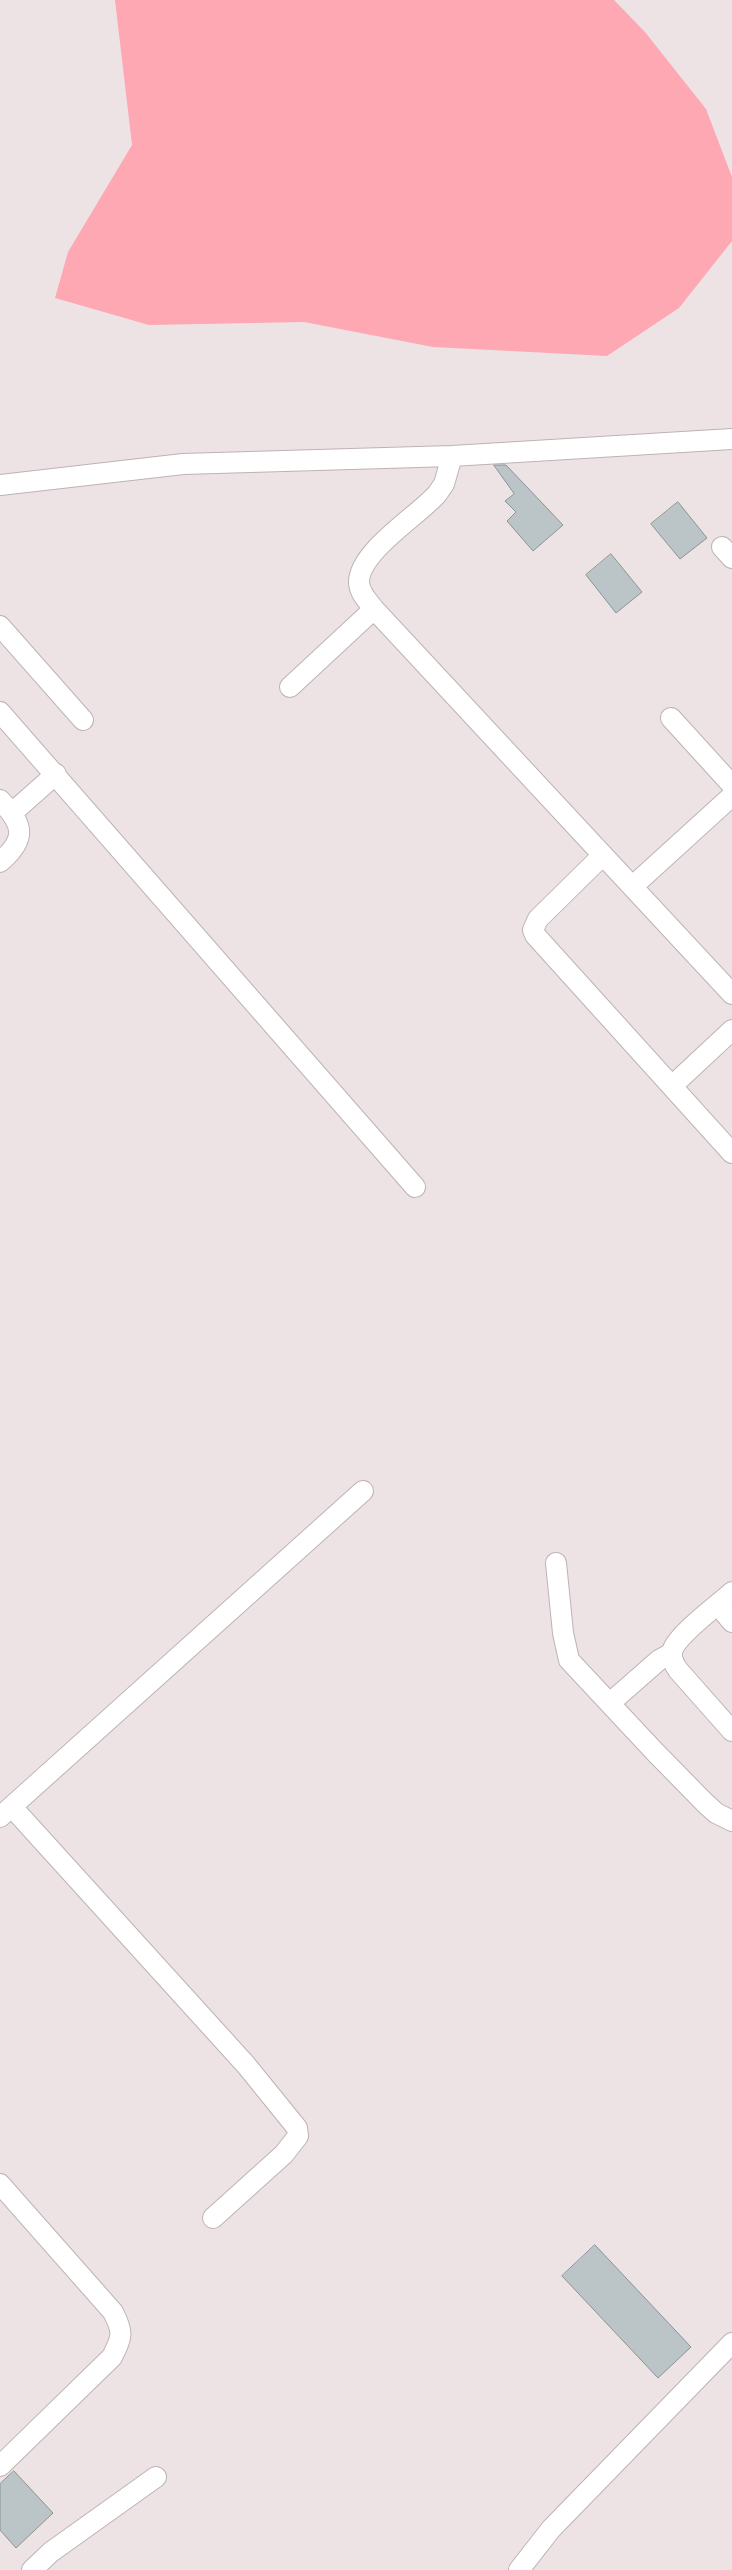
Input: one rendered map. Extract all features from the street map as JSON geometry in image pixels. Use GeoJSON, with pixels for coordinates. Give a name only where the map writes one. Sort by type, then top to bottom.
{"type":"FeatureCollection","features":[{"type":"Feature","properties":{"kind":"street"},"geometry":{"type":"LineString","coordinates":[[0,485],[183,464],[452,456],[732,439]]}},
{"type":"Feature","properties":{"kind":"street"},"geometry":{"type":"LineString","coordinates":[[452,456],[444,484],[437,494],[382,544],[362,570],[359,580],[360,589],[374,609],[732,994]]}},
{"type":"Feature","properties":{"kind":"street"},"geometry":{"type":"LineString","coordinates":[[290,687],[374,609]]}},
{"type":"Feature","properties":{"kind":"street"},"geometry":{"type":"LineString","coordinates":[[0,626],[84,720]]}},
{"type":"Feature","properties":{"kind":"street"},"geometry":{"type":"LineString","coordinates":[[0,712],[56,774],[261,1014],[415,1187]]}},
{"type":"Feature","properties":{"kind":"street"},"geometry":{"type":"LineString","coordinates":[[671,718],[732,785]]}},
{"type":"Feature","properties":{"kind":"street"},"geometry":{"type":"LineString","coordinates":[[0,862],[9,854],[18,840],[18,822],[6,806],[56,774]]}},
{"type":"Feature","properties":{"kind":"street"},"geometry":{"type":"LineString","coordinates":[[633,886],[732,796]]}},
{"type":"Feature","properties":{"kind":"street"},"geometry":{"type":"LineString","coordinates":[[603,855],[538,919],[533,930],[535,935],[732,1153]]}},
{"type":"Feature","properties":{"kind":"street"},"geometry":{"type":"LineString","coordinates":[[672,1086],[732,1030]]}},
{"type":"Feature","properties":{"kind":"street"},"geometry":{"type":"LineString","coordinates":[[213,2218],[284,2154],[298,2136],[297,2128],[246,2065],[6,1812],[363,1491]]}},
{"type":"Feature","properties":{"kind":"street"},"geometry":{"type":"LineString","coordinates":[[556,1563],[567,1654],[578,1670],[705,1803],[716,1813],[732,1821]]}},
{"type":"Feature","properties":{"kind":"street"},"geometry":{"type":"LineString","coordinates":[[732,1622],[725,1598],[674,1645],[672,1653],[673,1662],[678,1670],[732,1731]]}},
{"type":"Feature","properties":{"kind":"street"},"geometry":{"type":"LineString","coordinates":[[610,1703],[659,1660],[672,1653]]}},
{"type":"Feature","properties":{"kind":"street"},"geometry":{"type":"LineString","coordinates":[[0,2184],[113,2312],[120,2327],[122,2337],[112,2357],[0,2466]]}},
{"type":"Feature","properties":{"kind":"street"},"geometry":{"type":"LineString","coordinates":[[519,2570],[551,2529],[732,2343]]}},
{"type":"Feature","properties":{"kind":"street"},"geometry":{"type":"LineString","coordinates":[[32,2570],[51,2552],[156,2477]]}},
{"type":"Feature","properties":{"kind":"shaded area"},"geometry":{"type":"Polygon","coordinates":[[[115,0],[614,0],[645,32],[706,109],[732,177],[732,241],[679,308],[607,356],[433,347],[304,322],[149,325],[55,298],[68,252],[132,145],[115,0]]]}},
{"type":"Feature","properties":{"kind":"building"},"geometry":{"type":"Polygon","coordinates":[[[494,465],[506,465],[563,525],[533,551],[507,521],[516,512],[505,501],[514,494],[494,465]]]}},
{"type":"Feature","properties":{"kind":"building"},"geometry":{"type":"Polygon","coordinates":[[[678,502],[707,538],[680,559],[651,524],[678,502]]]}},
{"type":"Feature","properties":{"kind":"building"},"geometry":{"type":"Polygon","coordinates":[[[611,554],[642,592],[616,613],[586,575],[611,554]]]}},
{"type":"Feature","properties":{"kind":"building"},"geometry":{"type":"Polygon","coordinates":[[[595,2245],[691,2347],[658,2378],[562,2276],[595,2245]]]}},
{"type":"Feature","properties":{"kind":"building"},"geometry":{"type":"Polygon","coordinates":[[[14,2471],[53,2513],[16,2548],[0,2530],[0,2484],[14,2471]]]}}]}
